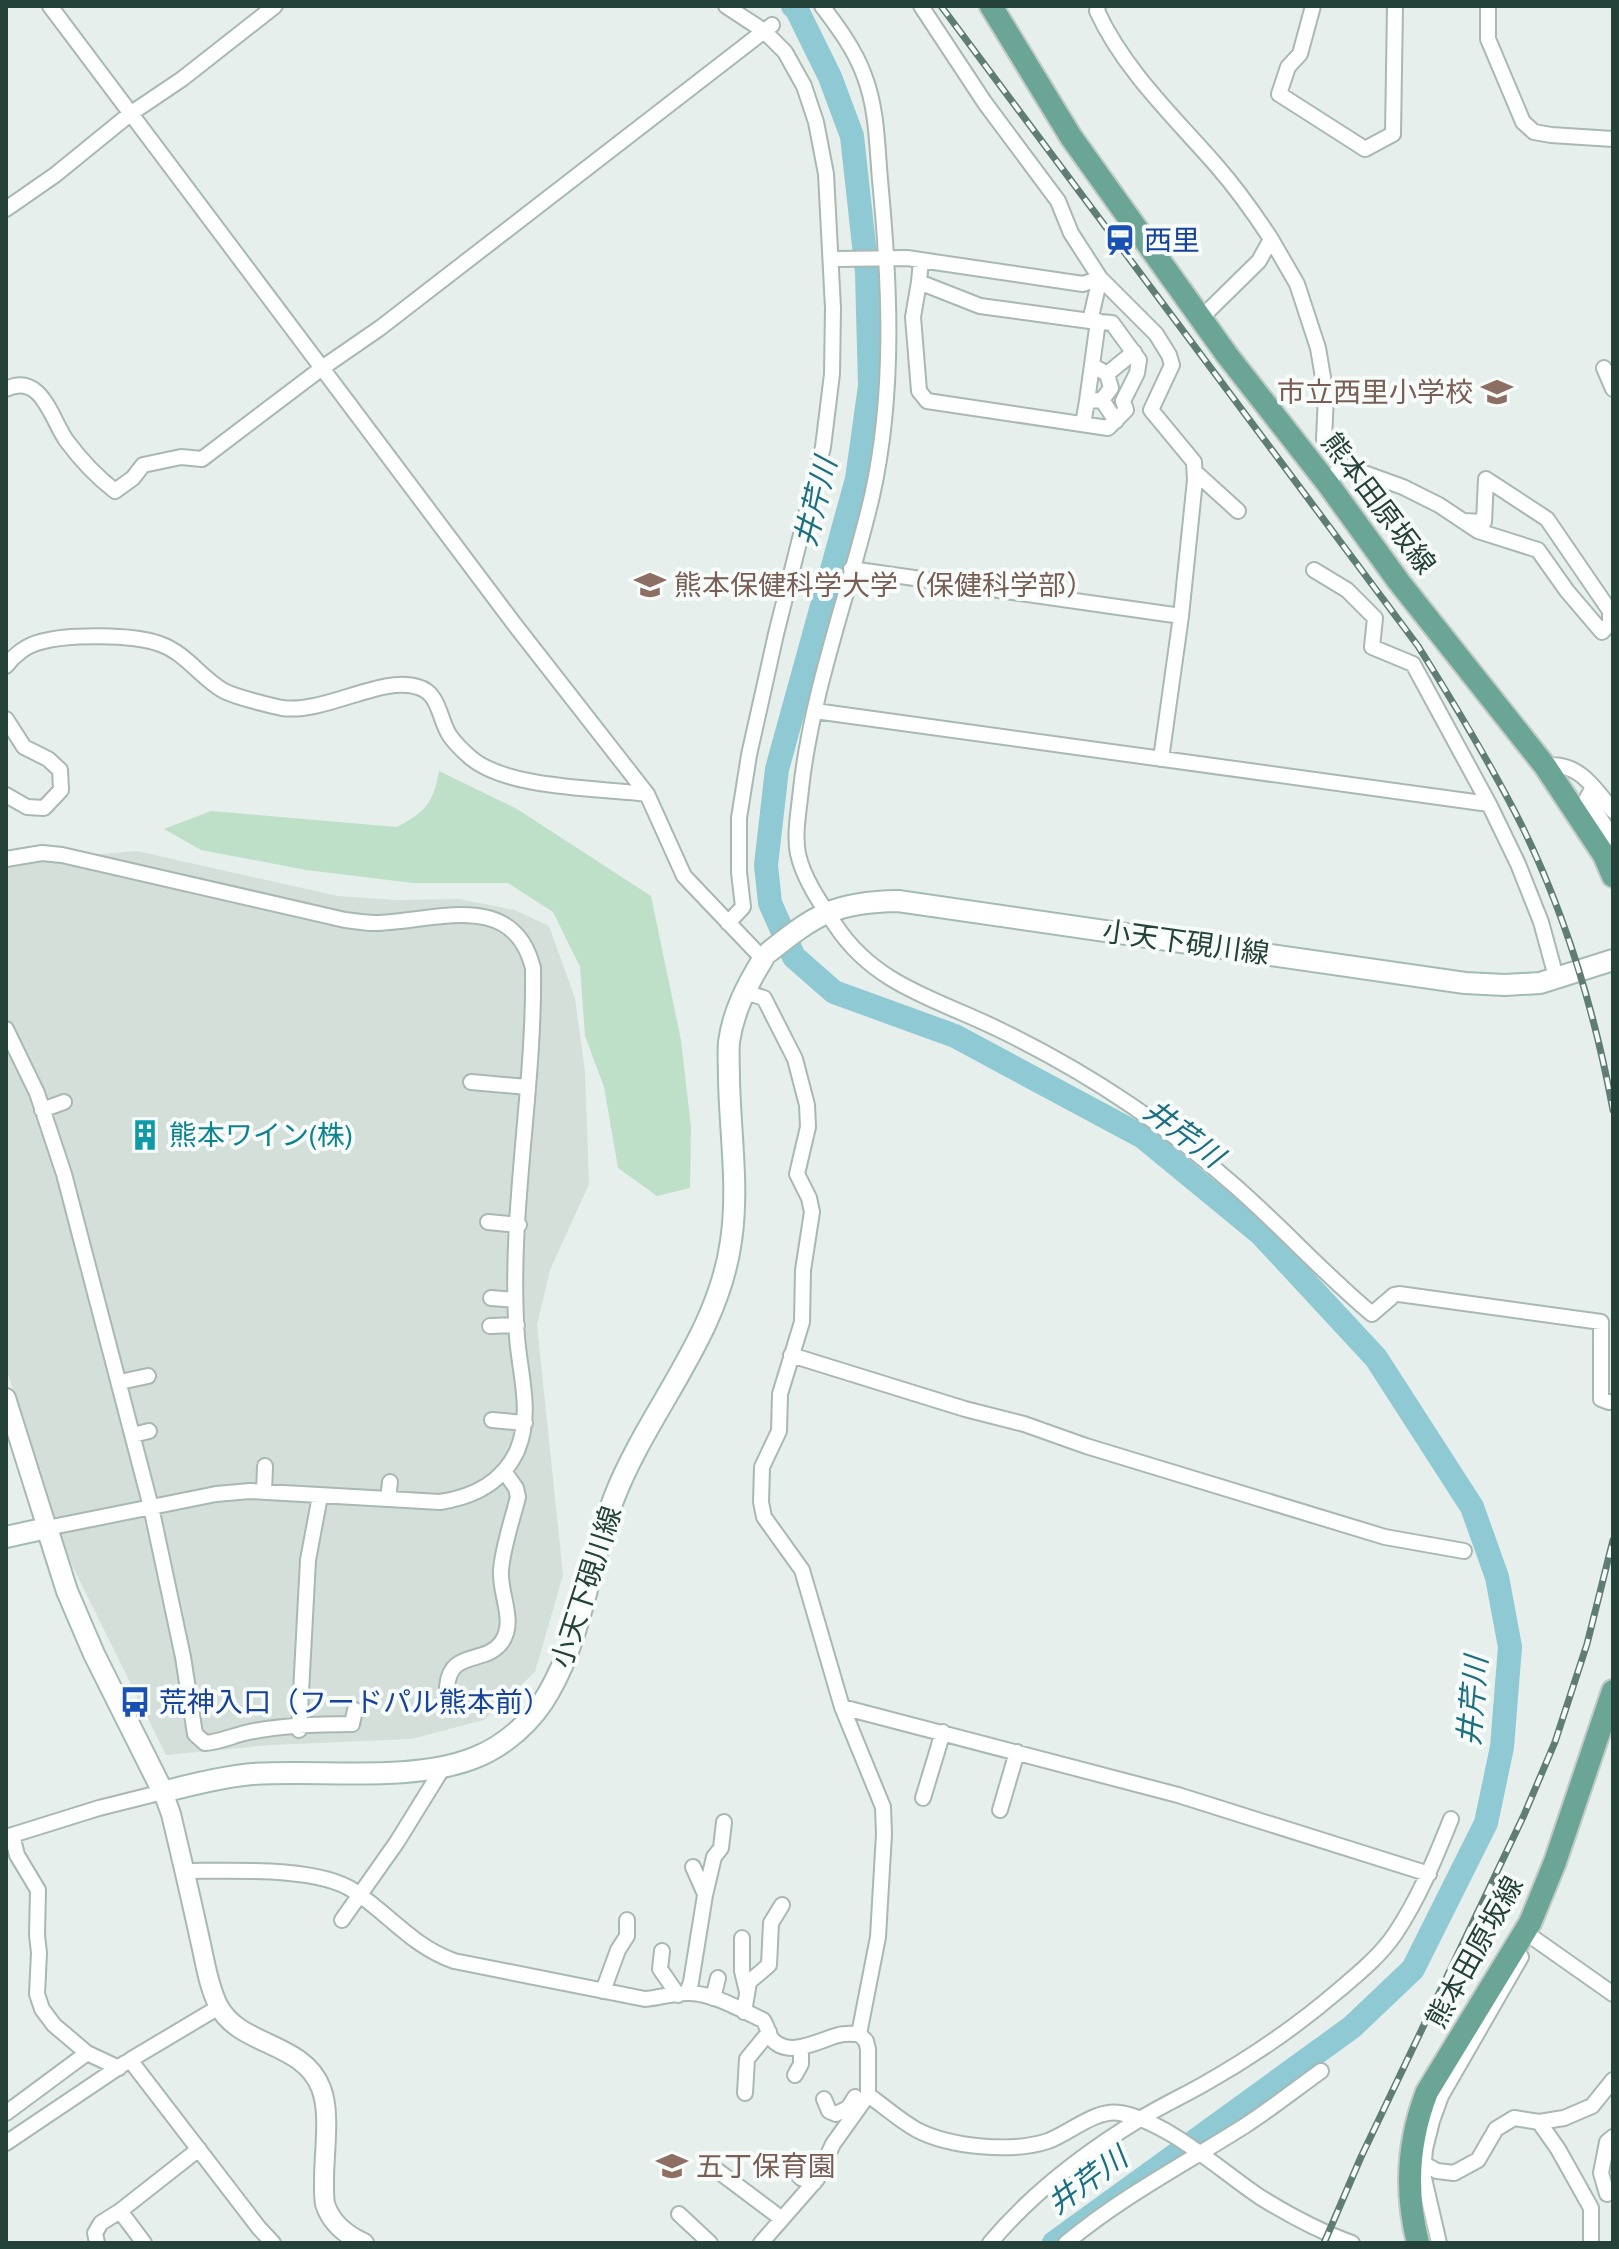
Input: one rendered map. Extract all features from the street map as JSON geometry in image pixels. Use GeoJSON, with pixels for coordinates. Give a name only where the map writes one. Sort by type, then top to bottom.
{"type":"FeatureCollection","features":[{"type":"Feature","properties":{"kind":"main road","name":"熊本田原坂線"},"geometry":{"type":"LineString","coordinates":[[991,6],[1071,137],[1201,318],[1399,582],[1545,766],[1604,855],[1613,876]]}},
{"type":"Feature","properties":{"kind":"main road","name":"小天下硯川線"},"geometry":{"type":"LineString","coordinates":[[163,1792],[211,1779],[252,1774],[417,1770],[444,1766],[475,1758],[505,1742],[532,1718],[548,1694],[572,1641],[593,1560],[615,1495],[634,1452],[704,1328],[723,1281],[731,1241],[734,1196],[729,1043],[745,992],[770,952],[797,928],[823,914],[867,901],[898,901],[1465,983],[1528,984],[1609,965]]}},
{"type":"Feature","properties":{"kind":"main road"},"geometry":{"type":"LineString","coordinates":[[6,1537],[47,1528],[67,1591],[94,1654],[163,1792]]}},
{"type":"Feature","properties":{"kind":"main road","name":"熊本田原坂線"},"geometry":{"type":"LineString","coordinates":[[1418,2243],[1411,2216],[1410,2183],[1416,2120],[1427,2092],[1530,1923],[1555,1862],[1613,1691]]}},
{"type":"Feature","properties":{"kind":"street"},"geometry":{"type":"LineString","coordinates":[[50,6],[515,625],[647,794],[684,876],[728,923],[770,952]]}},
{"type":"Feature","properties":{"kind":"street"},"geometry":{"type":"LineString","coordinates":[[6,209],[275,6]]}},
{"type":"Feature","properties":{"kind":"street"},"geometry":{"type":"LineString","coordinates":[[726,6],[768,28],[804,86],[822,148],[826,174],[833,308],[832,374],[823,447],[749,755],[739,818],[739,872],[743,907],[728,923]]}},
{"type":"Feature","properties":{"kind":"street"},"geometry":{"type":"LineString","coordinates":[[822,6],[840,29],[863,72],[873,107],[888,373],[883,430],[872,495],[804,764],[798,852],[823,914],[856,954],[885,976],[923,997],[998,1029],[1109,1090],[1148,1117],[1234,1184],[1344,1291],[1372,1314],[1399,1294],[1601,1322],[1601,1399],[1609,1402]]}},
{"type":"Feature","properties":{"kind":"street"},"geometry":{"type":"LineString","coordinates":[[921,6],[985,103],[1058,201],[1071,233],[1100,278],[1156,334],[1169,355],[1172,365],[1151,410],[1194,462],[1195,472],[1181,616],[1161,759]]}},
{"type":"Feature","properties":{"kind":"street"},"geometry":{"type":"LineString","coordinates":[[1098,6],[1097,11],[1110,40],[1239,193],[1297,284],[1318,348],[1326,395],[1324,439],[1342,465],[1403,487],[1478,531],[1538,550],[1595,625],[1602,632],[1610,623],[1610,611],[1547,519],[1486,479],[1484,522],[1463,521]]}},
{"type":"Feature","properties":{"kind":"street"},"geometry":{"type":"LineString","coordinates":[[1313,6],[1300,54],[1288,67],[1279,94],[1365,149],[1393,134],[1395,6]]}},
{"type":"Feature","properties":{"kind":"street"},"geometry":{"type":"LineString","coordinates":[[1488,6],[1488,39],[1523,122],[1534,132],[1613,139]]}},
{"type":"Feature","properties":{"kind":"street"},"geometry":{"type":"LineString","coordinates":[[6,389],[28,385],[43,397],[66,439],[97,477],[115,491],[133,478],[143,465],[181,457],[202,459],[380,328],[768,28]]}},
{"type":"Feature","properties":{"kind":"street"},"geometry":{"type":"LineString","coordinates":[[1201,318],[1259,261],[1271,239]]}},
{"type":"Feature","properties":{"kind":"street"},"geometry":{"type":"LineString","coordinates":[[838,259],[921,260],[1083,284],[1100,278]]}},
{"type":"Feature","properties":{"kind":"street"},"geometry":{"type":"LineString","coordinates":[[919,282],[980,306],[1112,323],[1139,360],[1137,373],[1123,401],[1126,410],[1108,428],[927,401],[919,391],[913,317],[921,260]]}},
{"type":"Feature","properties":{"kind":"street"},"geometry":{"type":"LineString","coordinates":[[1083,424],[1100,278]]}},
{"type":"Feature","properties":{"kind":"street"},"geometry":{"type":"LineString","coordinates":[[1107,374],[1134,352]]}},
{"type":"Feature","properties":{"kind":"street"},"geometry":{"type":"LineString","coordinates":[[1087,401],[1102,400],[1111,388],[1107,374],[1092,365]]}},
{"type":"Feature","properties":{"kind":"street"},"geometry":{"type":"LineString","coordinates":[[1604,368],[1613,389]]}},
{"type":"Feature","properties":{"kind":"street"},"geometry":{"type":"LineString","coordinates":[[1102,400],[1116,421]]}},
{"type":"Feature","properties":{"kind":"street"},"geometry":{"type":"LineString","coordinates":[[1328,484],[1342,465]]}},
{"type":"Feature","properties":{"kind":"street"},"geometry":{"type":"LineString","coordinates":[[1195,472],[1238,511]]}},
{"type":"Feature","properties":{"kind":"street"},"geometry":{"type":"LineString","coordinates":[[851,569],[1181,616]]}},
{"type":"Feature","properties":{"kind":"street"},"geometry":{"type":"LineString","coordinates":[[1314,570],[1347,590],[1375,618],[1372,647],[1413,664],[1518,864],[1541,922],[1556,977]]}},
{"type":"Feature","properties":{"kind":"street"},"geometry":{"type":"LineString","coordinates":[[6,666],[24,649],[37,642],[129,637],[162,644],[224,691],[283,708],[319,706],[407,683],[423,688],[435,700],[449,735],[473,759],[509,778],[647,794]]}},
{"type":"Feature","properties":{"kind":"street"},"geometry":{"type":"LineString","coordinates":[[815,711],[1489,804]]}},
{"type":"Feature","properties":{"kind":"street"},"geometry":{"type":"LineString","coordinates":[[6,719],[24,747],[48,759],[60,770],[61,790],[44,808],[27,807],[6,795]]}},
{"type":"Feature","properties":{"kind":"street"},"geometry":{"type":"LineString","coordinates":[[1545,766],[1561,763],[1593,787],[1613,811]]}},
{"type":"Feature","properties":{"kind":"street"},"geometry":{"type":"LineString","coordinates":[[1593,787],[1587,798],[1613,838]]}},
{"type":"Feature","properties":{"kind":"street"},"geometry":{"type":"LineString","coordinates":[[6,859],[42,853],[62,855],[345,920],[374,923],[471,913],[493,918],[518,937],[529,951],[533,968],[515,1300],[526,1398],[525,1423],[516,1452],[504,1471],[491,1483],[461,1499],[440,1502],[264,1492],[216,1494],[47,1528],[6,1398]]}},
{"type":"Feature","properties":{"kind":"street"},"geometry":{"type":"LineString","coordinates":[[745,992],[764,998],[795,1059],[807,1105],[808,1127],[797,1174],[812,1212],[803,1270],[802,1322],[780,1394],[779,1431],[762,1467],[761,1502],[764,1517],[802,1570],[842,1707],[883,1807],[878,1937],[859,2034]]}},
{"type":"Feature","properties":{"kind":"street"},"geometry":{"type":"LineString","coordinates":[[6,1029],[44,1116],[107,1306],[120,1382],[183,1657],[195,1734],[205,1743],[247,1732],[352,1724],[355,1710]]}},
{"type":"Feature","properties":{"kind":"street"},"geometry":{"type":"LineString","coordinates":[[471,1082],[527,1087]]}},
{"type":"Feature","properties":{"kind":"street"},"geometry":{"type":"LineString","coordinates":[[44,1116],[64,1102]]}},
{"type":"Feature","properties":{"kind":"street"},"geometry":{"type":"LineString","coordinates":[[44,1116],[62,1120]]}},
{"type":"Feature","properties":{"kind":"street"},"geometry":{"type":"LineString","coordinates":[[488,1222],[519,1225]]}},
{"type":"Feature","properties":{"kind":"street"},"geometry":{"type":"LineString","coordinates":[[491,1298],[515,1300]]}},
{"type":"Feature","properties":{"kind":"street"},"geometry":{"type":"LineString","coordinates":[[490,1326],[517,1325]]}},
{"type":"Feature","properties":{"kind":"street"},"geometry":{"type":"LineString","coordinates":[[791,1355],[1370,1532],[1464,1551]]}},
{"type":"Feature","properties":{"kind":"street"},"geometry":{"type":"LineString","coordinates":[[120,1382],[148,1376]]}},
{"type":"Feature","properties":{"kind":"street"},"geometry":{"type":"LineString","coordinates":[[492,1420],[525,1423]]}},
{"type":"Feature","properties":{"kind":"street"},"geometry":{"type":"LineString","coordinates":[[133,1435],[149,1431]]}},
{"type":"Feature","properties":{"kind":"street"},"geometry":{"type":"LineString","coordinates":[[264,1492],[265,1466]]}},
{"type":"Feature","properties":{"kind":"street"},"geometry":{"type":"LineString","coordinates":[[447,1687],[448,1676],[456,1665],[491,1651],[500,1644],[507,1628],[501,1569],[518,1497],[516,1488],[504,1471]]}},
{"type":"Feature","properties":{"kind":"street"},"geometry":{"type":"LineString","coordinates":[[388,1499],[390,1482]]}},
{"type":"Feature","properties":{"kind":"street"},"geometry":{"type":"LineString","coordinates":[[299,1727],[308,1560],[320,1496]]}},
{"type":"Feature","properties":{"kind":"street"},"geometry":{"type":"LineString","coordinates":[[842,1707],[1178,1795],[1429,1874]]}},
{"type":"Feature","properties":{"kind":"street"},"geometry":{"type":"LineString","coordinates":[[923,1798],[943,1732]]}},
{"type":"Feature","properties":{"kind":"street"},"geometry":{"type":"LineString","coordinates":[[1000,1810],[1017,1752]]}},
{"type":"Feature","properties":{"kind":"street"},"geometry":{"type":"LineString","coordinates":[[342,1920],[361,1896],[444,1766]]}},
{"type":"Feature","properties":{"kind":"street"},"geometry":{"type":"LineString","coordinates":[[273,2243],[199,2149],[125,2064],[87,2053],[54,2025],[42,2009],[37,1994],[38,1890],[9,1836],[163,1792],[219,2007],[232,2023],[296,2057],[312,2072],[322,2089],[325,2110],[325,2204],[340,2229],[364,2243]]}},
{"type":"Feature","properties":{"kind":"street"},"geometry":{"type":"LineString","coordinates":[[990,2243],[1049,2186],[1144,2121],[1264,2048],[1305,2019],[1364,1969],[1394,1936],[1429,1874],[1451,1819]]}},
{"type":"Feature","properties":{"kind":"street"},"geometry":{"type":"LineString","coordinates":[[683,1994],[691,1982],[705,1895],[714,1857],[721,1848],[724,1822]]}},
{"type":"Feature","properties":{"kind":"street"},"geometry":{"type":"LineString","coordinates":[[693,1867],[705,1895]]}},
{"type":"Feature","properties":{"kind":"street"},"geometry":{"type":"LineString","coordinates":[[184,1871],[257,1871],[334,1881],[361,1896],[413,1941],[454,1961],[645,1999],[683,1994],[713,1998],[763,2020],[771,2037],[780,2044],[801,2047],[821,2043],[840,2034],[859,2034],[866,2041],[868,2049],[868,2088],[833,2144],[814,2183],[761,2243]]}},
{"type":"Feature","properties":{"kind":"street"},"geometry":{"type":"LineString","coordinates":[[744,2012],[749,1982],[769,1965],[771,1923],[782,1905]]}},
{"type":"Feature","properties":{"kind":"street"},"geometry":{"type":"LineString","coordinates":[[1439,2243],[1427,2201],[1424,2164],[1428,2135],[1441,2096],[1546,1910]]}},
{"type":"Feature","properties":{"kind":"street"},"geometry":{"type":"LineString","coordinates":[[603,1991],[618,1950],[627,1936],[627,1920]]}},
{"type":"Feature","properties":{"kind":"street"},"geometry":{"type":"LineString","coordinates":[[1532,1937],[1613,1994]]}},
{"type":"Feature","properties":{"kind":"street"},"geometry":{"type":"LineString","coordinates":[[742,1938],[742,1971],[747,1992]]}},
{"type":"Feature","properties":{"kind":"street"},"geometry":{"type":"LineString","coordinates":[[662,1951],[660,1969],[683,1994]]}},
{"type":"Feature","properties":{"kind":"street"},"geometry":{"type":"LineString","coordinates":[[713,1998],[718,1978]]}},
{"type":"Feature","properties":{"kind":"street"},"geometry":{"type":"LineString","coordinates":[[6,2143],[125,2064],[219,2007]]}},
{"type":"Feature","properties":{"kind":"street"},"geometry":{"type":"LineString","coordinates":[[745,2093],[747,2059],[769,2032]]}},
{"type":"Feature","properties":{"kind":"street"},"geometry":{"type":"LineString","coordinates":[[795,2075],[801,2064],[801,2047]]}},
{"type":"Feature","properties":{"kind":"street"},"geometry":{"type":"LineString","coordinates":[[6,2113],[87,2053]]}},
{"type":"Feature","properties":{"kind":"street"},"geometry":{"type":"LineString","coordinates":[[1066,2243],[1097,2218],[1198,2152],[1246,2125],[1321,2071]]}},
{"type":"Feature","properties":{"kind":"street"},"geometry":{"type":"LineString","coordinates":[[1424,2164],[1437,2171],[1454,2173],[1478,2160],[1496,2129],[1514,2118],[1539,2122],[1564,2118],[1592,2106],[1613,2080]]}},
{"type":"Feature","properties":{"kind":"street"},"geometry":{"type":"LineString","coordinates":[[868,2088],[918,2131],[950,2143],[1018,2146],[1047,2141],[1102,2115],[1118,2112],[1144,2121],[1198,2152],[1261,2197],[1313,2226],[1352,2243]]}},
{"type":"Feature","properties":{"kind":"street"},"geometry":{"type":"LineString","coordinates":[[824,2099],[829,2111],[836,2114],[848,2108],[868,2088]]}},
{"type":"Feature","properties":{"kind":"street"},"geometry":{"type":"LineString","coordinates":[[1539,2122],[1591,2208],[1591,2243]]}},
{"type":"Feature","properties":{"kind":"street"},"geometry":{"type":"LineString","coordinates":[[1591,2208],[1610,2197],[1601,2173],[1607,2142],[1613,2137]]}},
{"type":"Feature","properties":{"kind":"street"},"geometry":{"type":"LineString","coordinates":[[97,2243],[95,2233],[101,2223],[199,2149]]}},
{"type":"Feature","properties":{"kind":"street"},"geometry":{"type":"LineString","coordinates":[[714,2168],[782,2219]]}},
{"type":"Feature","properties":{"kind":"street"},"geometry":{"type":"LineString","coordinates":[[792,2168],[801,2178],[814,2183]]}},
{"type":"Feature","properties":{"kind":"street"},"geometry":{"type":"LineString","coordinates":[[120,2211],[144,2243]]}},
{"type":"Feature","properties":{"kind":"street"},"geometry":{"type":"LineString","coordinates":[[679,2214],[710,2243]]}},
{"type":"Feature","properties":{"kind":"shaded area"},"geometry":{"type":"Polygon","coordinates":[[[137,851],[338,896],[397,900],[459,899],[515,910],[549,926],[575,998],[585,1071],[589,1184],[550,1270],[537,1325],[563,1575],[535,1672],[484,1720],[411,1739],[271,1745],[166,1755],[66,1553],[6,1368],[6,866],[22,861],[137,851]]]}},
{"type":"Feature","properties":{"kind":"green space"},"geometry":{"type":"Polygon","coordinates":[[[439,771],[517,809],[651,896],[681,1040],[691,1127],[690,1188],[657,1196],[618,1168],[604,1087],[585,1036],[580,967],[553,912],[508,883],[413,883],[306,870],[201,850],[164,829],[211,811],[397,827],[415,817],[426,806],[434,792],[439,771]]]}},
{"type":"Feature","properties":{"kind":"waterway","name":"井芹川"},"geometry":{"type":"LineString","coordinates":[[793,6],[830,77],[852,136],[867,273],[870,386],[857,479],[777,769],[766,865],[770,903],[794,957],[834,992],[955,1036],[1143,1137],[1261,1234],[1376,1358],[1472,1507],[1497,1577],[1510,1647],[1502,1747],[1486,1823],[1413,1969],[1352,2027],[1054,2243]]}},
{"type":"Feature","properties":{"kind":"railway"},"geometry":{"type":"LineString","coordinates":[[941,6],[1418,646],[1446,690],[1522,826],[1552,894],[1588,1001],[1613,1110]]}},
{"type":"Feature","properties":{"kind":"railway"},"geometry":{"type":"LineString","coordinates":[[1324,2243],[1361,2157],[1524,1815],[1555,1742],[1587,1644],[1613,1540]]}},
{"type":"Feature","properties":{"kind":"place","name":"西里"},"geometry":{"type":"Point","coordinates":[1120,240]}},
{"type":"Feature","properties":{"kind":"place","name":"市立西里小学校"},"geometry":{"type":"Point","coordinates":[1497,392]}},
{"type":"Feature","properties":{"kind":"place","name":"熊本保健科学大学（保健科学部）"},"geometry":{"type":"Point","coordinates":[650,585]}},
{"type":"Feature","properties":{"kind":"place","name":"熊本ワイン(株)"},"geometry":{"type":"Point","coordinates":[145,1135]}},
{"type":"Feature","properties":{"kind":"place","name":"荒神入口（フードパル熊本前）"},"geometry":{"type":"Point","coordinates":[135,1702]}},
{"type":"Feature","properties":{"kind":"place","name":"五丁保育園"},"geometry":{"type":"Point","coordinates":[672,2166]}}]}
